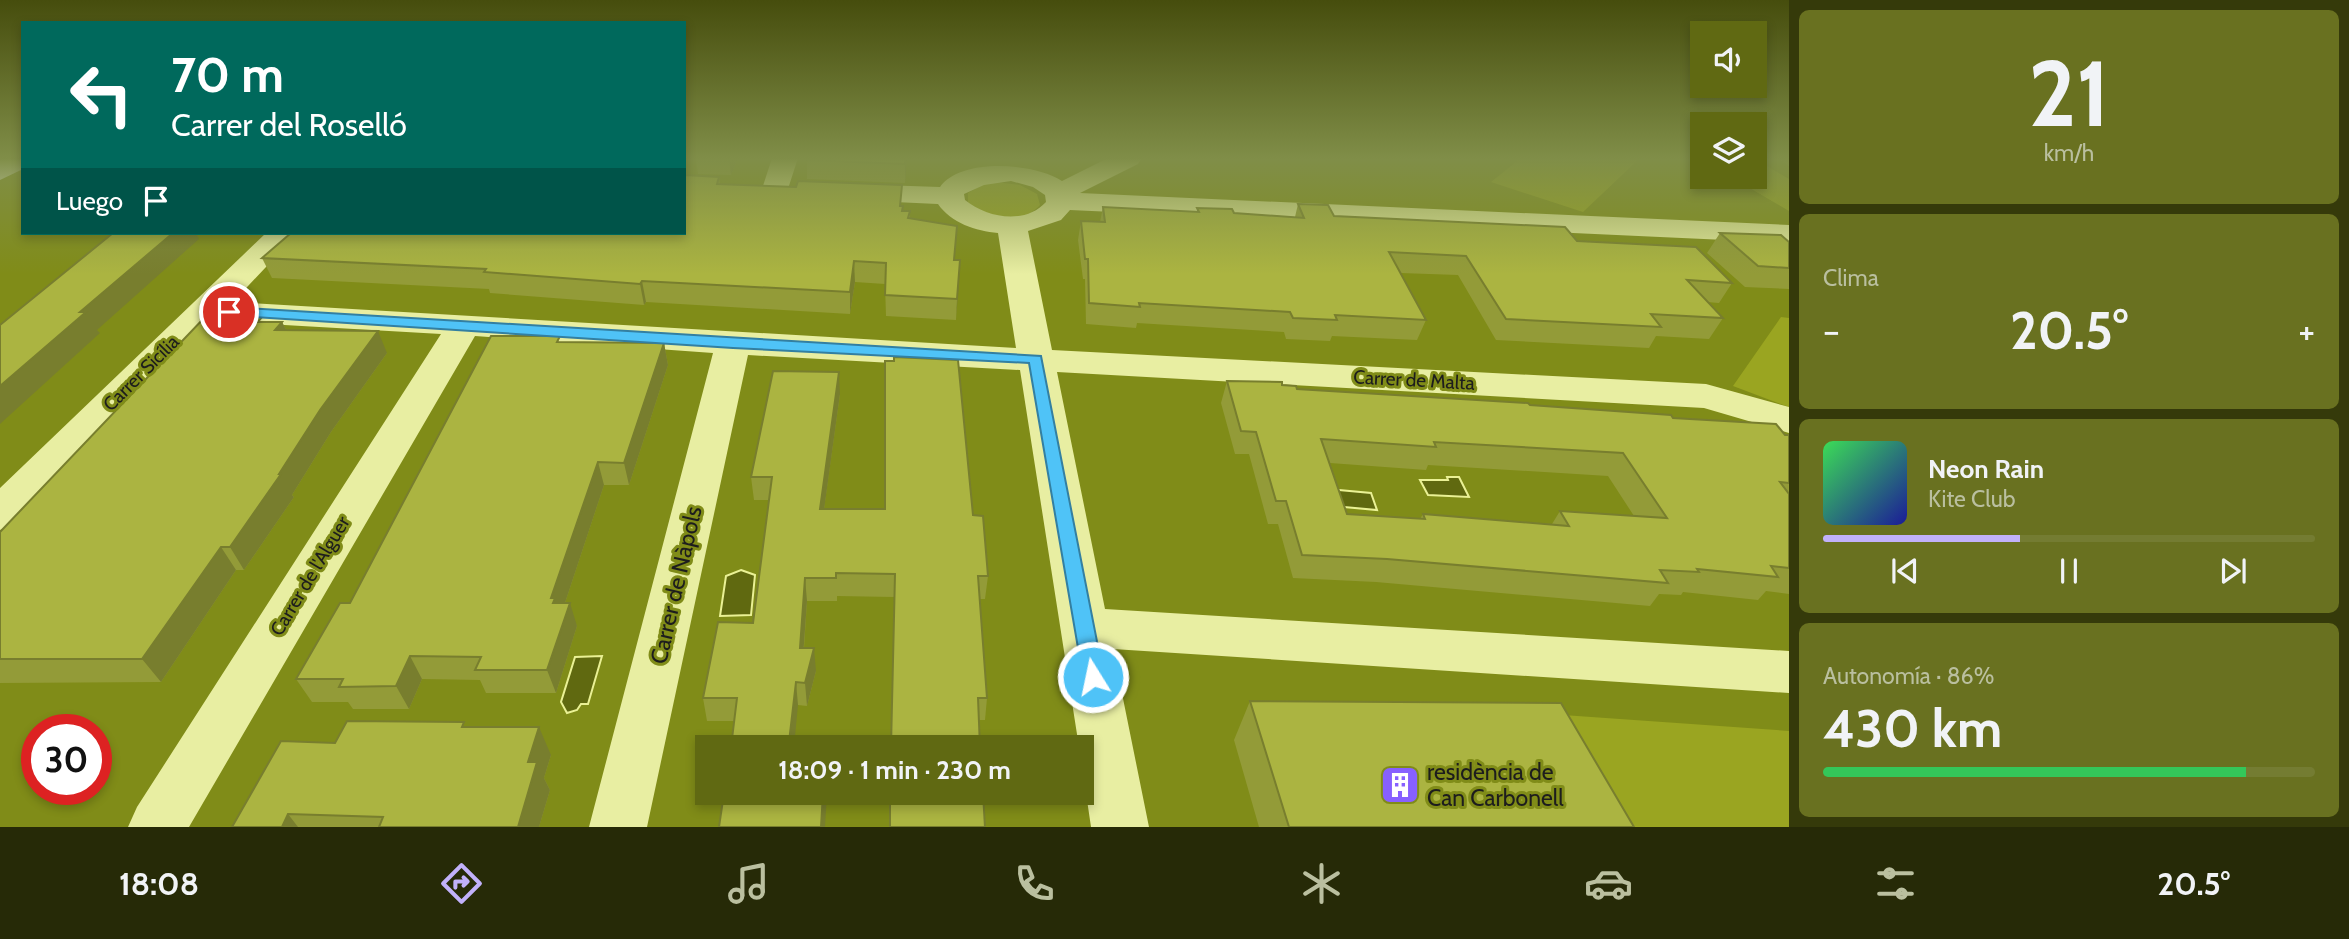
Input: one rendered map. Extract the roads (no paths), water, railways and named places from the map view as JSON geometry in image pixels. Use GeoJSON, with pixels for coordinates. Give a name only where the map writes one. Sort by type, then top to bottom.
{"type":"FeatureCollection","features":[{"type":"Feature","properties":{"kind":"street"},"geometry":{"type":"LineString","coordinates":[[950,197],[953,205],[975,220],[1012,225],[1042,220],[1053,215],[1059,208],[1056,197]]}},
{"type":"Feature","properties":{"kind":"street"},"geometry":{"type":"LineString","coordinates":[[1150,197],[1789,234]]}},
{"type":"Feature","properties":{"kind":"street"},"geometry":{"type":"LineString","coordinates":[[1012,225],[1120,827]]}},
{"type":"Feature","properties":{"kind":"street","name":"Carrer Sicília"},"geometry":{"type":"LineString","coordinates":[[0,514],[281,235]]}},
{"type":"Feature","properties":{"kind":"street","name":"Carrer de Malta"},"geometry":{"type":"LineString","coordinates":[[203,310],[733,344],[1706,396],[1789,420]]}},
{"type":"Feature","properties":{"kind":"street","name":"Carrer de l'Alguer"},"geometry":{"type":"LineString","coordinates":[[157,827],[464,325]]}},
{"type":"Feature","properties":{"kind":"street","name":"Carrer de Nàpols"},"geometry":{"type":"LineString","coordinates":[[618,827],[733,344]]}},
{"type":"Feature","properties":{"kind":"street"},"geometry":{"type":"LineString","coordinates":[[1084,627],[1789,672]]}},
{"type":"Feature","properties":{"kind":"place","name":"residència de Can Carbonell"},"geometry":{"type":"Point","coordinates":[1400,785]}}]}
